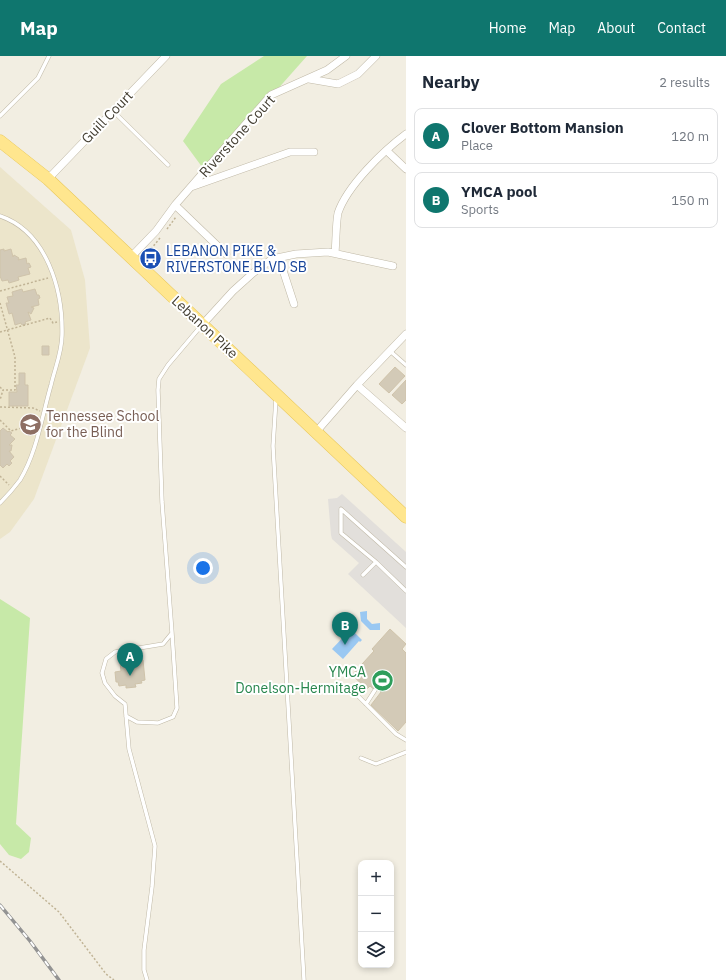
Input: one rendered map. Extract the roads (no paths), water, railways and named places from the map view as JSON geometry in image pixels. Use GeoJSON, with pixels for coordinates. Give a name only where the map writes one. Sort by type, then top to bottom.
{"type":"FeatureCollection","features":[{"type":"Feature","properties":{"kind":"main road","name":"Lebanon Pike"},"geometry":{"type":"LineString","coordinates":[[0,141],[48,179],[406,517]]}},
{"type":"Feature","properties":{"kind":"street","name":"Guill Court"},"geometry":{"type":"LineString","coordinates":[[48,179],[166,56]]}},
{"type":"Feature","properties":{"kind":"street","name":"Riverstone Court"},"geometry":{"type":"LineString","coordinates":[[131,257],[156,231],[175,205],[271,95],[327,70],[346,56]]}},
{"type":"Feature","properties":{"kind":"street"},"geometry":{"type":"LineString","coordinates":[[308,79],[338,84],[358,74],[376,56]]}},
{"type":"Feature","properties":{"kind":"street"},"geometry":{"type":"LineString","coordinates":[[335,253],[338,215],[344,199],[355,183],[386,151],[406,134]]}},
{"type":"Feature","properties":{"kind":"street"},"geometry":{"type":"LineString","coordinates":[[386,151],[406,169]]}},
{"type":"Feature","properties":{"kind":"street","name":"Riverstone Court"},"geometry":{"type":"LineString","coordinates":[[191,187],[290,152],[314,152]]}},
{"type":"Feature","properties":{"kind":"street"},"geometry":{"type":"LineString","coordinates":[[175,205],[226,254]]}},
{"type":"Feature","properties":{"kind":"street"},"geometry":{"type":"LineString","coordinates":[[202,325],[233,291],[253,273],[272,260],[296,254],[328,252],[393,266]]}},
{"type":"Feature","properties":{"kind":"street"},"geometry":{"type":"LineString","coordinates":[[279,258],[294,304]]}},
{"type":"Feature","properties":{"kind":"street"},"geometry":{"type":"LineString","coordinates":[[316,432],[406,334]]}},
{"type":"Feature","properties":{"kind":"street"},"geometry":{"type":"LineString","coordinates":[[358,385],[406,428]]}},
{"type":"Feature","properties":{"kind":"lane"},"geometry":{"type":"LineString","coordinates":[[0,116],[38,78],[49,56]]}},
{"type":"Feature","properties":{"kind":"lane"},"geometry":{"type":"LineString","coordinates":[[113,111],[168,165]]}},
{"type":"Feature","properties":{"kind":"lane"},"geometry":{"type":"LineString","coordinates":[[0,216],[19,225],[32,237],[43,252],[53,276],[59,299],[62,321],[60,350],[29,462],[19,480],[0,503]]}},
{"type":"Feature","properties":{"kind":"lane"},"geometry":{"type":"LineString","coordinates":[[126,716],[137,722],[158,722],[173,717],[177,708],[162,502],[158,390],[159,379],[168,365],[202,325]]}},
{"type":"Feature","properties":{"kind":"lane"},"geometry":{"type":"LineString","coordinates":[[390,351],[406,365]]}},
{"type":"Feature","properties":{"kind":"lane"},"geometry":{"type":"LineString","coordinates":[[276,394],[273,446],[304,980]]}},
{"type":"Feature","properties":{"kind":"lane"},"geometry":{"type":"LineString","coordinates":[[406,567],[341,509],[341,533],[376,562],[406,591]]}},
{"type":"Feature","properties":{"kind":"lane"},"geometry":{"type":"LineString","coordinates":[[363,575],[376,562]]}},
{"type":"Feature","properties":{"kind":"lane"},"geometry":{"type":"LineString","coordinates":[[147,980],[144,970],[144,950],[152,887],[155,846],[129,750],[125,704],[115,696],[105,683],[102,673],[106,659],[116,652],[163,644],[172,633]]}},
{"type":"Feature","properties":{"kind":"lane"},"geometry":{"type":"LineString","coordinates":[[366,704],[375,690]]}},
{"type":"Feature","properties":{"kind":"lane"},"geometry":{"type":"LineString","coordinates":[[355,693],[388,724],[396,734],[406,740]]}},
{"type":"Feature","properties":{"kind":"lane"},"geometry":{"type":"LineString","coordinates":[[361,758],[376,764],[406,752]]}},
{"type":"Feature","properties":{"kind":"water"},"geometry":{"type":"Polygon","coordinates":[[[367,611],[367,619],[372,624],[380,623],[380,630],[370,630],[361,621],[360,612],[367,611]]]}},
{"type":"Feature","properties":{"kind":"water"},"geometry":{"type":"Polygon","coordinates":[[[351,629],[362,640],[360,642],[359,641],[343,659],[332,649],[351,629]]]}},
{"type":"Feature","properties":{"kind":"railway"},"geometry":{"type":"LineString","coordinates":[[0,905],[30,941],[59,980]]}},
{"type":"Feature","properties":{"kind":"place","name":"LEBANON PIKE & RIVERSTONE BLVD SB"},"geometry":{"type":"Point","coordinates":[150,259]}},
{"type":"Feature","properties":{"kind":"place","name":"Tennessee School for the Blind"},"geometry":{"type":"Point","coordinates":[31,424]}},
{"type":"Feature","properties":{"kind":"place","name":"YMCA pool"},"geometry":{"type":"Point","coordinates":[345,645]}},
{"type":"Feature","properties":{"kind":"place","name":"Clover Bottom Mansion"},"geometry":{"type":"Point","coordinates":[130,676]}},
{"type":"Feature","properties":{"kind":"place","name":"YMCA Donelson-Hermitage"},"geometry":{"type":"Point","coordinates":[382,680]}}]}
